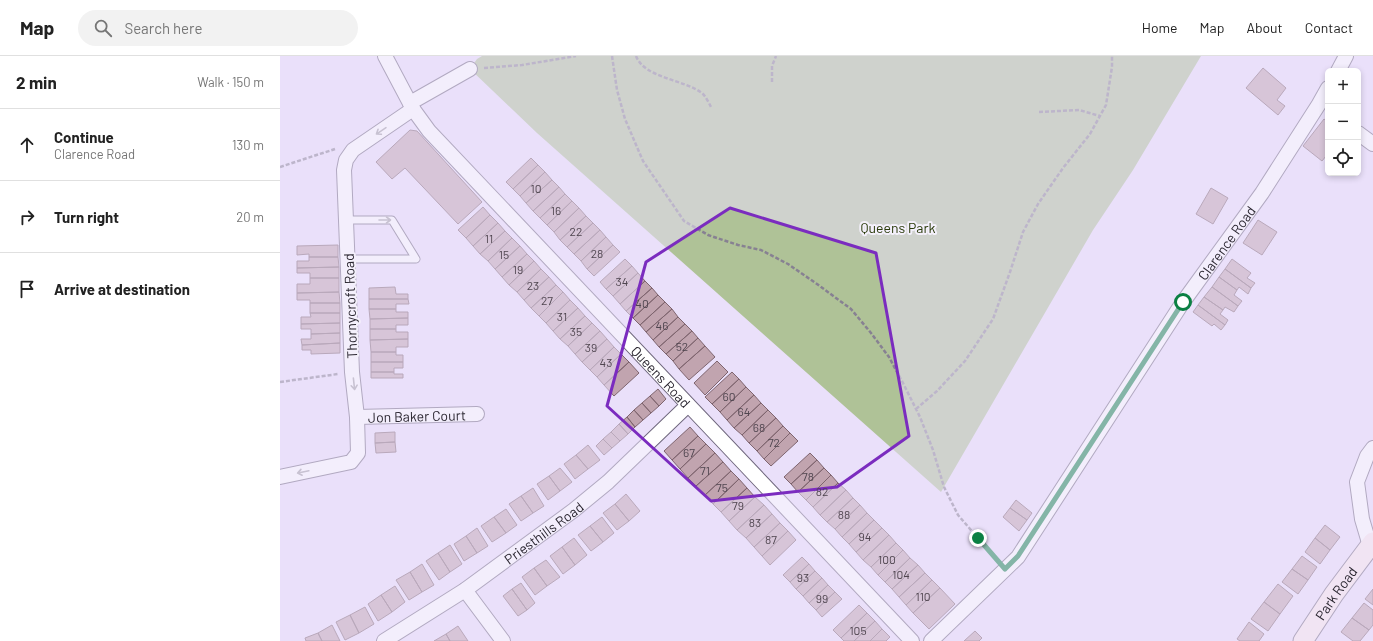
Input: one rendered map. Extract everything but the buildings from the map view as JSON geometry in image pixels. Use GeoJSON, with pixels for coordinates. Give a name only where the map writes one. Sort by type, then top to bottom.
{"type":"FeatureCollection","features":[{"type":"Feature","properties":{"kind":"main road","name":"Park Road"},"geometry":{"type":"LineString","coordinates":[[1303,641],[1334,594],[1372,544]]}},
{"type":"Feature","properties":{"kind":"street","name":"Queens Road"},"geometry":{"type":"LineString","coordinates":[[385,56],[412,106],[429,131],[912,641]]}},
{"type":"Feature","properties":{"kind":"street"},"geometry":{"type":"LineString","coordinates":[[1340,68],[1346,56]]}},
{"type":"Feature","properties":{"kind":"street","name":"Thornycroft Road"},"geometry":{"type":"LineString","coordinates":[[280,477],[351,462],[358,454],[358,417],[352,372],[344,170],[346,160],[353,150],[412,106],[470,69]]}},
{"type":"Feature","properties":{"kind":"street","name":"Clarence Road"},"geometry":{"type":"LineString","coordinates":[[931,641],[1018,556],[1183,302],[1324,108]]}},
{"type":"Feature","properties":{"kind":"street"},"geometry":{"type":"LineString","coordinates":[[1361,135],[1373,144]]}},
{"type":"Feature","properties":{"kind":"street","name":"Priesthills Road"},"geometry":{"type":"LineString","coordinates":[[384,641],[465,590],[522,550],[586,501],[608,482],[688,405]]}},
{"type":"Feature","properties":{"kind":"street","name":"Jon Baker Court"},"geometry":{"type":"LineString","coordinates":[[358,417],[477,414]]}},
{"type":"Feature","properties":{"kind":"street","name":"Park Road"},"geometry":{"type":"LineString","coordinates":[[1372,544],[1362,519],[1357,482],[1367,456],[1373,448]]}},
{"type":"Feature","properties":{"kind":"street"},"geometry":{"type":"LineString","coordinates":[[465,590],[503,641]]}},
{"type":"Feature","properties":{"kind":"lane"},"geometry":{"type":"LineString","coordinates":[[346,220],[392,220],[416,259],[348,260]]}},
{"type":"Feature","properties":{"kind":"path"},"geometry":{"type":"LineString","coordinates":[[470,69],[522,65],[576,56]]}},
{"type":"Feature","properties":{"kind":"path"},"geometry":{"type":"LineString","coordinates":[[612,56],[617,90],[625,119],[643,161],[684,221],[708,235],[738,245],[761,250],[800,272],[851,309],[889,357],[916,409],[932,450],[944,487],[958,515],[1005,569]]}},
{"type":"Feature","properties":{"kind":"path"},"geometry":{"type":"LineString","coordinates":[[636,56],[638,61],[650,71],[670,80],[687,84],[704,94],[711,107]]}},
{"type":"Feature","properties":{"kind":"path"},"geometry":{"type":"LineString","coordinates":[[772,82],[772,66],[776,56]]}},
{"type":"Feature","properties":{"kind":"path"},"geometry":{"type":"LineString","coordinates":[[916,409],[937,391],[965,361],[993,320],[1023,232],[1038,204],[1063,168],[1090,134],[1106,105],[1112,67],[1112,56]]}},
{"type":"Feature","properties":{"kind":"path"},"geometry":{"type":"LineString","coordinates":[[1039,112],[1079,110],[1100,116]]}},
{"type":"Feature","properties":{"kind":"path"},"geometry":{"type":"LineString","coordinates":[[280,167],[338,148]]}},
{"type":"Feature","properties":{"kind":"path"},"geometry":{"type":"LineString","coordinates":[[280,382],[352,372]]}},
{"type":"Feature","properties":{"kind":"highlighted area"},"geometry":{"type":"Polygon","coordinates":[[[730,208],[876,253],[909,436],[837,487],[711,501],[607,406],[646,262],[730,208]]]}},
{"type":"Feature","properties":{"kind":"green space","name":"Queens Park"},"geometry":{"type":"Polygon","coordinates":[[[482,56],[1201,56],[1133,170],[1093,230],[941,492],[537,133],[470,69],[477,59],[482,56]]]}},
{"type":"Feature","properties":{"kind":"route"},"geometry":{"type":"LineString","coordinates":[[978,538],[1005,569],[1018,556],[1183,302]]}}]}
